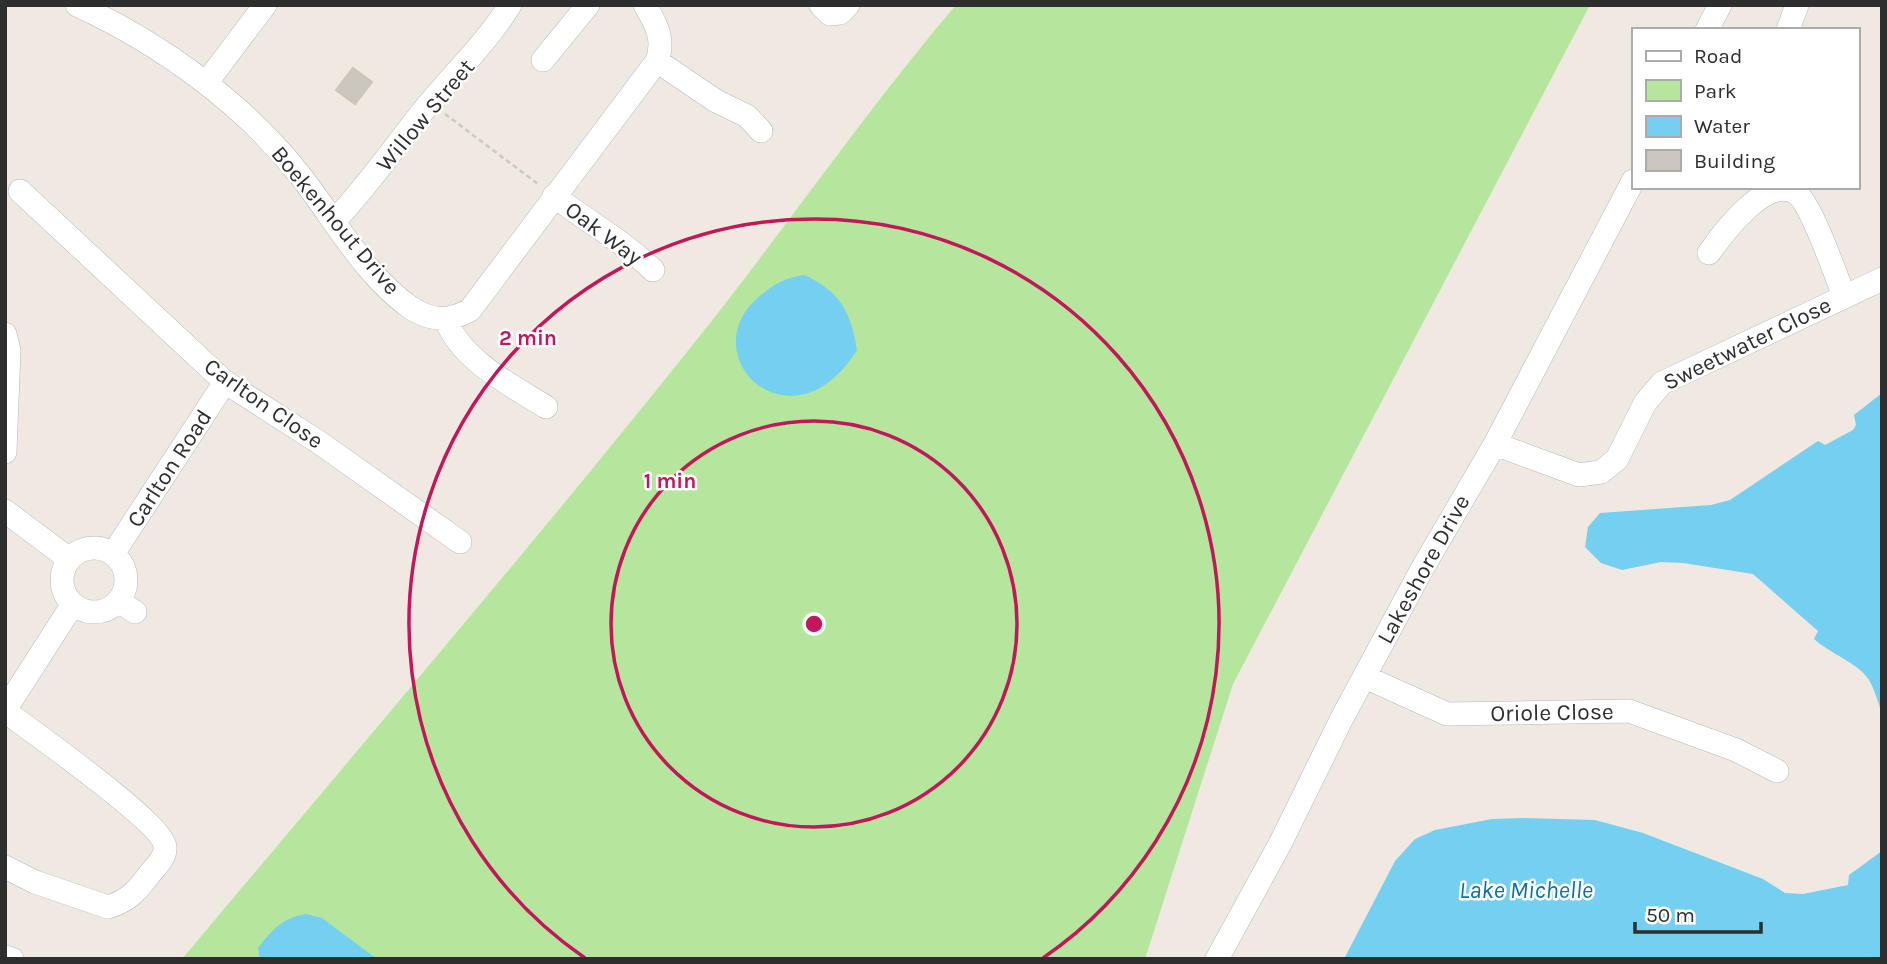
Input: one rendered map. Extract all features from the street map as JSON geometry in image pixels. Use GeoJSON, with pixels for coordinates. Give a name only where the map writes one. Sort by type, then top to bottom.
{"type":"FeatureCollection","features":[{"type":"Feature","properties":{"kind":"street","name":"Boekenhout Drive"},"geometry":{"type":"LineString","coordinates":[[77,5],[207,82],[272,142],[377,276],[410,307],[425,316],[446,320]]}},
{"type":"Feature","properties":{"kind":"street"},"geometry":{"type":"LineString","coordinates":[[207,82],[265,5]]}},
{"type":"Feature","properties":{"kind":"street","name":"Willow Street"},"geometry":{"type":"LineString","coordinates":[[335,220],[363,191],[430,103],[477,53],[510,5]]}},
{"type":"Feature","properties":{"kind":"street"},"geometry":{"type":"LineString","coordinates":[[543,60],[588,5]]}},
{"type":"Feature","properties":{"kind":"street"},"geometry":{"type":"LineString","coordinates":[[546,407],[472,355],[450,331],[446,320],[470,310],[657,61],[661,51],[660,34],[645,5]]}},
{"type":"Feature","properties":{"kind":"street"},"geometry":{"type":"LineString","coordinates":[[821,5],[830,14],[840,13],[848,5]]}},
{"type":"Feature","properties":{"kind":"street"},"geometry":{"type":"LineString","coordinates":[[1708,28],[1720,5]]}},
{"type":"Feature","properties":{"kind":"street"},"geometry":{"type":"LineString","coordinates":[[1789,28],[1797,5]]}},
{"type":"Feature","properties":{"kind":"street"},"geometry":{"type":"LineString","coordinates":[[657,61],[716,100],[747,116],[761,131]]}},
{"type":"Feature","properties":{"kind":"street","name":"Lakeshore Drive"},"geometry":{"type":"LineString","coordinates":[[1217,959],[1422,569],[1495,444],[1632,183]]}},
{"type":"Feature","properties":{"kind":"street"},"geometry":{"type":"LineString","coordinates":[[1709,253],[1731,223],[1756,202],[1772,192],[1785,189],[1797,194],[1807,207],[1844,296]]}},
{"type":"Feature","properties":{"kind":"street","name":"Carlton Close"},"geometry":{"type":"LineString","coordinates":[[20,191],[225,382],[317,441],[460,542]]}},
{"type":"Feature","properties":{"kind":"street","name":"Oak Way"},"geometry":{"type":"LineString","coordinates":[[554,196],[607,236],[632,249],[653,271]]}},
{"type":"Feature","properties":{"kind":"street","name":"Sweetwater Close"},"geometry":{"type":"LineString","coordinates":[[1495,444],[1579,475],[1601,472],[1617,459],[1645,403],[1662,383],[1882,279]]}},
{"type":"Feature","properties":{"kind":"street"},"geometry":{"type":"LineString","coordinates":[[5,452],[7,342]]}},
{"type":"Feature","properties":{"kind":"street","name":"Carlton Road"},"geometry":{"type":"LineString","coordinates":[[113,554],[225,382]]}},
{"type":"Feature","properties":{"kind":"street"},"geometry":{"type":"LineString","coordinates":[[5,511],[69,559]]}},
{"type":"Feature","properties":{"kind":"street"},"geometry":{"type":"LineString","coordinates":[[95,548],[113,554],[125,571],[127,607],[91,612],[73,604],[62,587],[64,568],[69,559],[76,553],[95,548]]}},
{"type":"Feature","properties":{"kind":"street"},"geometry":{"type":"LineString","coordinates":[[5,867],[35,882],[107,907],[125,901],[135,893],[161,860],[166,849],[162,838],[137,812],[5,710],[73,604]]}},
{"type":"Feature","properties":{"kind":"street","name":"Oriole Close"},"geometry":{"type":"LineString","coordinates":[[1365,677],[1447,714],[1629,711],[1736,750],[1777,771]]}},
{"type":"Feature","properties":{"kind":"street"},"geometry":{"type":"LineString","coordinates":[[5,957],[12,959]]}},
{"type":"Feature","properties":{"kind":"path"},"geometry":{"type":"LineString","coordinates":[[430,103],[554,196]]}},
{"type":"Feature","properties":{"kind":"green space"},"geometry":{"type":"Polygon","coordinates":[[[956,5],[1590,5],[1233,684],[1145,959],[182,959],[569,498],[728,300],[889,88],[956,5]]]}},
{"type":"Feature","properties":{"kind":"water"},"geometry":{"type":"Polygon","coordinates":[[[804,275],[827,288],[842,304],[851,324],[857,350],[831,380],[804,394],[778,394],[757,384],[742,366],[736,343],[741,318],[771,287],[804,275]]]}},
{"type":"Feature","properties":{"kind":"water"},"geometry":{"type":"Polygon","coordinates":[[[1882,393],[1882,713],[1865,674],[1814,639],[1818,631],[1753,574],[1661,562],[1622,570],[1601,563],[1585,547],[1588,527],[1600,513],[1711,505],[1730,500],[1818,441],[1825,445],[1853,430],[1856,425],[1854,415],[1882,393]]]}},
{"type":"Feature","properties":{"kind":"water","name":"Lake Michelle"},"geometry":{"type":"Polygon","coordinates":[[[1492,819],[1595,820],[1643,833],[1763,879],[1785,893],[1803,894],[1848,885],[1849,875],[1882,851],[1882,959],[1344,959],[1395,861],[1415,839],[1435,830],[1492,819]]]}},
{"type":"Feature","properties":{"kind":"water"},"geometry":{"type":"Polygon","coordinates":[[[306,914],[322,918],[377,959],[260,959],[258,948],[273,930],[290,918],[306,914]]]}},
{"type":"Feature","properties":{"kind":"building"},"geometry":{"type":"Polygon","coordinates":[[[353,68],[372,82],[355,104],[336,90],[353,68]]]}}]}
